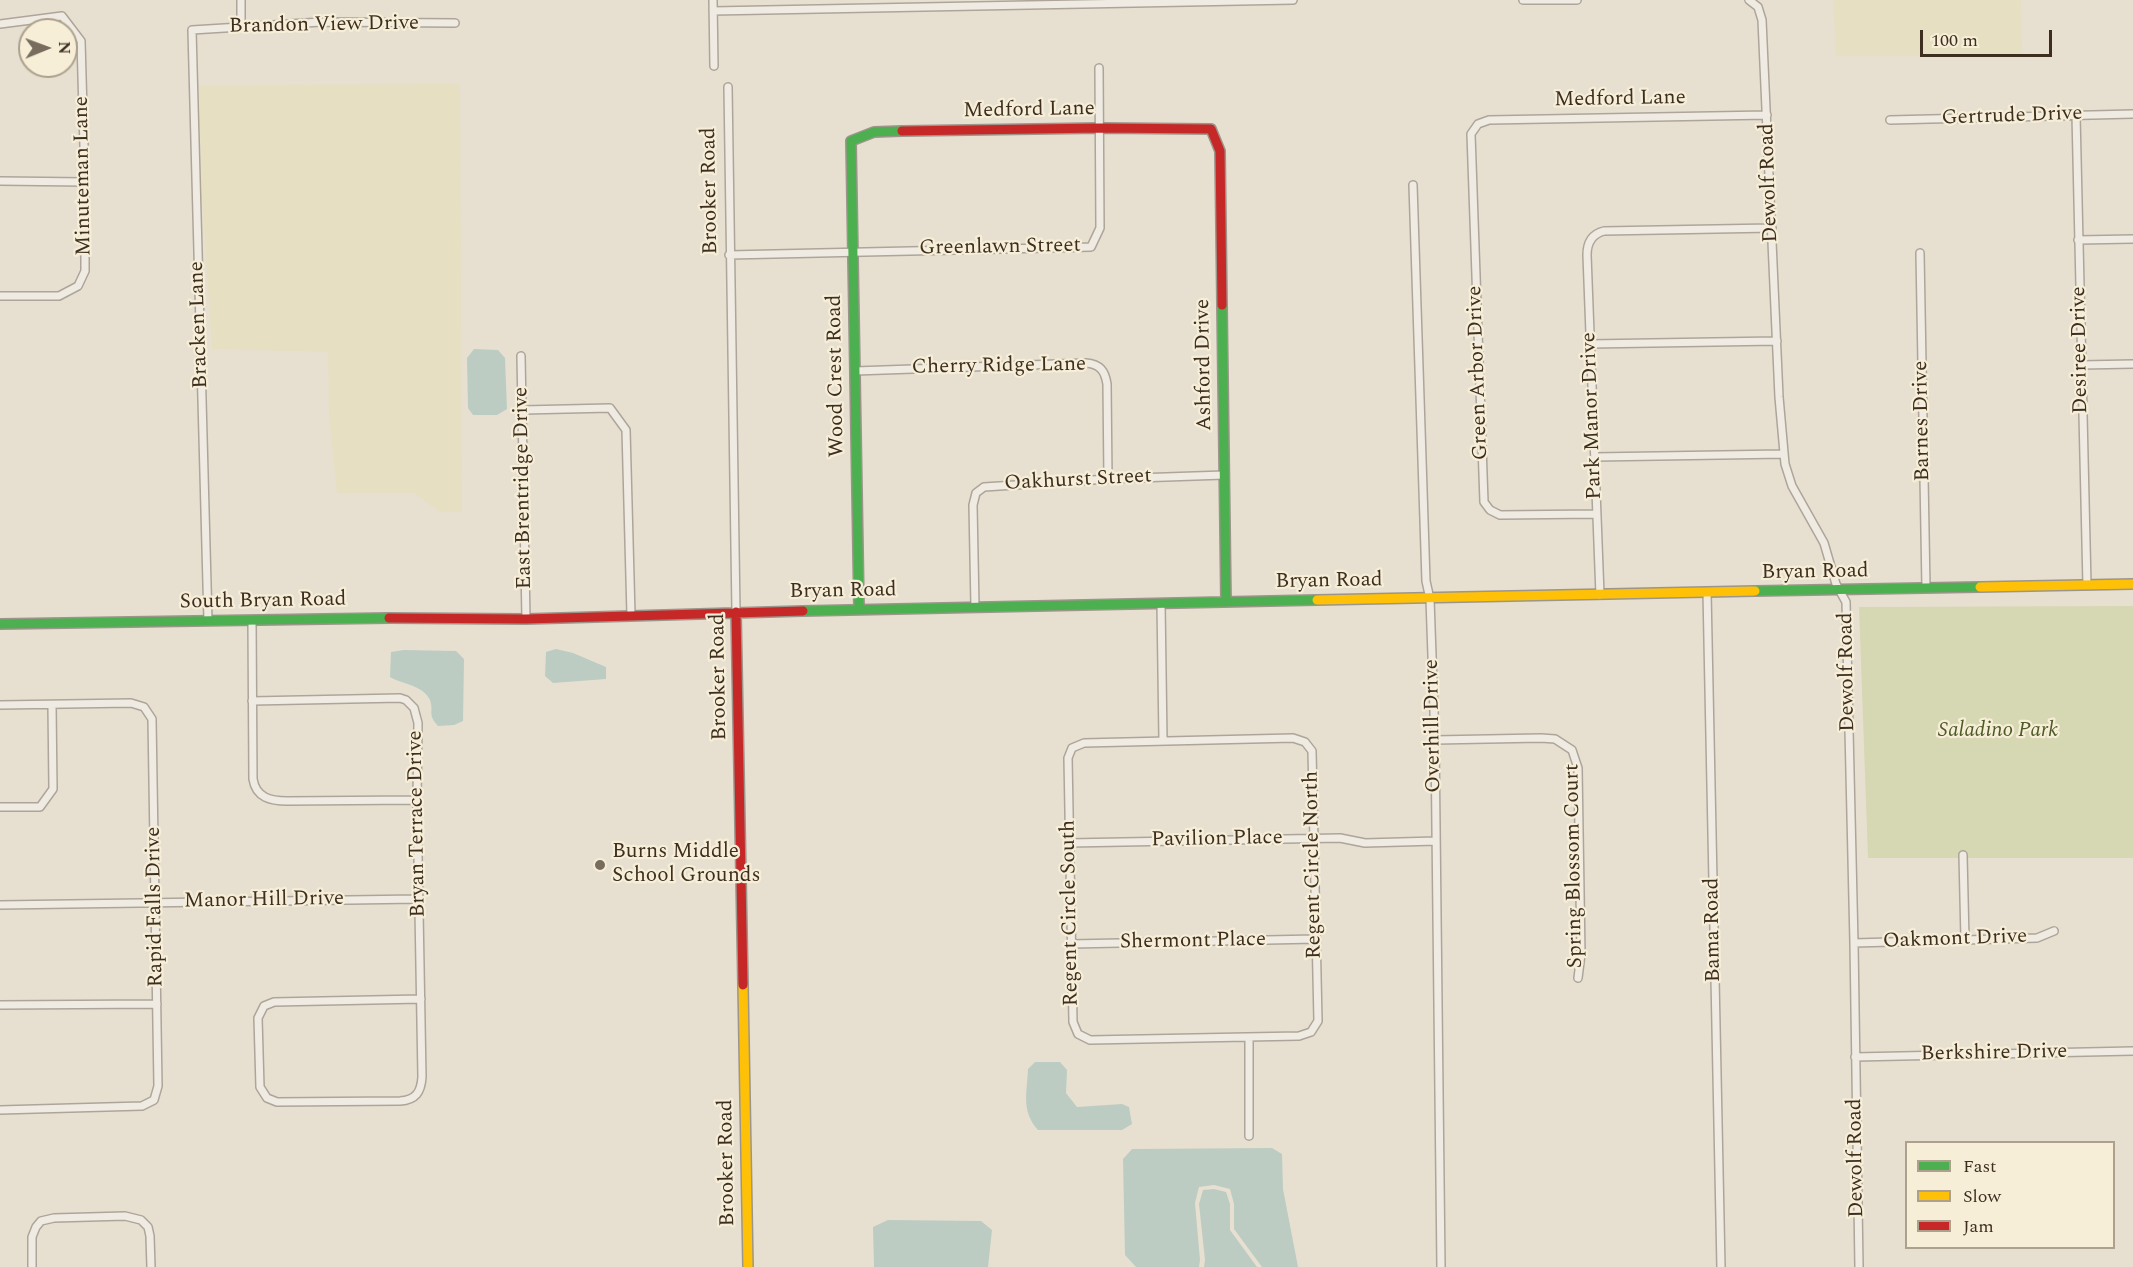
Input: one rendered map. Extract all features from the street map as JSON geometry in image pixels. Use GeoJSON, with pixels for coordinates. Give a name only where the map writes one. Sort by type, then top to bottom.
{"type":"FeatureCollection","features":[{"type":"Feature","properties":{"kind":"street"},"geometry":{"type":"LineString","coordinates":[[241,0],[241,27]]}},
{"type":"Feature","properties":{"kind":"street"},"geometry":{"type":"LineString","coordinates":[[713,0],[714,66]]}},
{"type":"Feature","properties":{"kind":"street"},"geometry":{"type":"LineString","coordinates":[[713,11],[1293,0]]}},
{"type":"Feature","properties":{"kind":"street"},"geometry":{"type":"LineString","coordinates":[[1523,0],[1577,0]]}},
{"type":"Feature","properties":{"kind":"street","name":"Dewolf Road"},"geometry":{"type":"LineString","coordinates":[[1749,0],[1758,7],[1762,20],[1784,454],[1789,479],[1824,543],[1839,590],[1846,602],[1854,943],[1858,1267]]}},
{"type":"Feature","properties":{"kind":"street","name":"Minuteman Lane"},"geometry":{"type":"LineString","coordinates":[[0,24],[62,16],[81,41],[85,182],[85,271],[78,286],[59,296],[0,296]]}},
{"type":"Feature","properties":{"kind":"street","name":"Brandon View Drive"},"geometry":{"type":"LineString","coordinates":[[192,30],[334,21],[455,23]]}},
{"type":"Feature","properties":{"kind":"street","name":"Bracken Lane"},"geometry":{"type":"LineString","coordinates":[[192,30],[208,621]]}},
{"type":"Feature","properties":{"kind":"street","name":"Greenlawn Street"},"geometry":{"type":"LineString","coordinates":[[729,255],[1091,247],[1100,228],[1099,68]]}},
{"type":"Feature","properties":{"kind":"street","name":"Brooker Road"},"geometry":{"type":"LineString","coordinates":[[728,87],[729,255],[748,1267]]}},
{"type":"Feature","properties":{"kind":"street","name":"Gertrude Drive"},"geometry":{"type":"LineString","coordinates":[[1890,120],[2133,114]]}},
{"type":"Feature","properties":{"kind":"street","name":"Medford Lane"},"geometry":{"type":"LineString","coordinates":[[1476,126],[1489,120],[1767,115]]}},
{"type":"Feature","properties":{"kind":"street","name":"Desiree Drive"},"geometry":{"type":"LineString","coordinates":[[2076,115],[2087,585]]}},
{"type":"Feature","properties":{"kind":"street","name":"Green Arbor Drive"},"geometry":{"type":"LineString","coordinates":[[1476,126],[1471,134],[1470,143],[1485,502],[1490,510],[1500,515],[1597,514]]}},
{"type":"Feature","properties":{"kind":"street","name":"Medford Lane"},"geometry":{"type":"LineString","coordinates":[[851,141],[874,132],[1100,128],[1211,129]]}},
{"type":"Feature","properties":{"kind":"street","name":"Ashford Drive"},"geometry":{"type":"LineString","coordinates":[[1211,129],[1220,151],[1226,602]]}},
{"type":"Feature","properties":{"kind":"street","name":"Wood Crest Road"},"geometry":{"type":"LineString","coordinates":[[851,141],[859,609]]}},
{"type":"Feature","properties":{"kind":"street"},"geometry":{"type":"LineString","coordinates":[[0,181],[85,182]]}},
{"type":"Feature","properties":{"kind":"street","name":"Overhill Drive"},"geometry":{"type":"LineString","coordinates":[[1413,185],[1426,581],[1430,599],[1435,740],[1441,1267]]}},
{"type":"Feature","properties":{"kind":"street","name":"Park Manor Drive"},"geometry":{"type":"LineString","coordinates":[[1600,595],[1587,251],[1592,238],[1604,231],[1772,228]]}},
{"type":"Feature","properties":{"kind":"street"},"geometry":{"type":"LineString","coordinates":[[2078,240],[2133,238]]}},
{"type":"Feature","properties":{"kind":"street","name":"Barnes Drive"},"geometry":{"type":"LineString","coordinates":[[1920,253],[1926,588]]}},
{"type":"Feature","properties":{"kind":"street"},"geometry":{"type":"LineString","coordinates":[[1590,344],[1777,341]]}},
{"type":"Feature","properties":{"kind":"street","name":"East Brentridge Drive"},"geometry":{"type":"LineString","coordinates":[[521,356],[526,619]]}},
{"type":"Feature","properties":{"kind":"street","name":"Cherry Ridge Lane"},"geometry":{"type":"LineString","coordinates":[[855,370],[1086,363],[1096,365],[1104,372],[1107,384],[1108,479]]}},
{"type":"Feature","properties":{"kind":"street"},"geometry":{"type":"LineString","coordinates":[[2081,365],[2133,364]]}},
{"type":"Feature","properties":{"kind":"street"},"geometry":{"type":"LineString","coordinates":[[522,410],[610,408],[626,430],[631,615]]}},
{"type":"Feature","properties":{"kind":"street"},"geometry":{"type":"LineString","coordinates":[[1595,457],[1784,454]]}},
{"type":"Feature","properties":{"kind":"street","name":"Oakhurst Street"},"geometry":{"type":"LineString","coordinates":[[975,608],[973,505],[979,490],[990,485],[1224,475]]}},
{"type":"Feature","properties":{"kind":"street","name":"Bryan Road"},"geometry":{"type":"LineString","coordinates":[[526,619],[859,609],[2133,584]]}},
{"type":"Feature","properties":{"kind":"street","name":"Bama Road"},"geometry":{"type":"LineString","coordinates":[[1707,592],[1721,1267]]}},
{"type":"Feature","properties":{"kind":"street"},"geometry":{"type":"LineString","coordinates":[[1161,603],[1163,740]]}},
{"type":"Feature","properties":{"kind":"street","name":"South Bryan Road"},"geometry":{"type":"LineString","coordinates":[[0,624],[348,618],[526,619]]}},
{"type":"Feature","properties":{"kind":"street"},"geometry":{"type":"LineString","coordinates":[[252,621],[254,783],[257,790],[266,798],[287,801],[417,800]]}},
{"type":"Feature","properties":{"kind":"street","name":"Bryan Terrace Drive"},"geometry":{"type":"LineString","coordinates":[[252,701],[400,698],[411,703],[417,713],[423,1077],[420,1090],[413,1098],[400,1101],[277,1102],[267,1098],[260,1087],[258,1018],[264,1006],[274,1002],[421,999]]}},
{"type":"Feature","properties":{"kind":"street","name":"Rapid Falls Drive"},"geometry":{"type":"LineString","coordinates":[[0,705],[131,703],[139,704],[149,712],[153,727],[158,1086],[154,1100],[142,1106],[0,1110]]}},
{"type":"Feature","properties":{"kind":"street"},"geometry":{"type":"LineString","coordinates":[[0,807],[40,807],[53,789],[52,705]]}},
{"type":"Feature","properties":{"kind":"street","name":"Regent Circle North"},"geometry":{"type":"LineString","coordinates":[[1163,740],[1293,738],[1305,742],[1312,752],[1318,1021],[1315,1028],[1305,1035],[1249,1038]]}},
{"type":"Feature","properties":{"kind":"street","name":"Spring Blossom Court"},"geometry":{"type":"LineString","coordinates":[[1435,740],[1556,739],[1572,750],[1578,768],[1581,954],[1578,978]]}},
{"type":"Feature","properties":{"kind":"street","name":"Regent Circle South"},"geometry":{"type":"LineString","coordinates":[[1163,740],[1084,742],[1072,748],[1068,758],[1072,1022],[1078,1034],[1090,1040],[1249,1038]]}},
{"type":"Feature","properties":{"kind":"street","name":"Pavilion Place"},"geometry":{"type":"LineString","coordinates":[[1069,843],[1314,838],[1340,838],[1365,843],[1436,841]]}},
{"type":"Feature","properties":{"kind":"street"},"geometry":{"type":"LineString","coordinates":[[1963,855],[1965,940]]}},
{"type":"Feature","properties":{"kind":"street","name":"Manor Hill Drive"},"geometry":{"type":"LineString","coordinates":[[0,905],[419,899]]}},
{"type":"Feature","properties":{"kind":"street","name":"Oakmont Drive"},"geometry":{"type":"LineString","coordinates":[[1854,943],[2037,938],[2054,932]]}},
{"type":"Feature","properties":{"kind":"street","name":"Shermont Place"},"geometry":{"type":"LineString","coordinates":[[1071,944],[1316,939]]}},
{"type":"Feature","properties":{"kind":"street"},"geometry":{"type":"LineString","coordinates":[[0,1005],[157,1004]]}},
{"type":"Feature","properties":{"kind":"street"},"geometry":{"type":"LineString","coordinates":[[1249,1038],[1249,1136]]}},
{"type":"Feature","properties":{"kind":"street","name":"Berkshire Drive"},"geometry":{"type":"LineString","coordinates":[[1855,1057],[2133,1051]]}},
{"type":"Feature","properties":{"kind":"street"},"geometry":{"type":"LineString","coordinates":[[32,1267],[32,1237],[41,1221],[54,1218],[125,1216],[141,1220],[148,1227],[151,1267]]}},
{"type":"Feature","properties":{"kind":"shaded area"},"geometry":{"type":"Polygon","coordinates":[[[1833,0],[2021,0],[2022,56],[1836,56],[1833,0]]]}},
{"type":"Feature","properties":{"kind":"shaded area"},"geometry":{"type":"Polygon","coordinates":[[[460,84],[462,512],[440,512],[414,493],[337,493],[329,416],[328,352],[212,349],[202,194],[199,85],[460,84]]]}},
{"type":"Feature","properties":{"kind":"shaded area"},"geometry":{"type":"Polygon","coordinates":[[[474,349],[498,350],[505,358],[507,409],[497,415],[473,415],[468,408],[467,358],[474,349]]]}},
{"type":"Feature","properties":{"kind":"shaded area"},"geometry":{"type":"Polygon","coordinates":[[[556,649],[573,653],[606,667],[606,679],[553,683],[545,676],[546,652],[556,649]]]}},
{"type":"Feature","properties":{"kind":"shaded area"},"geometry":{"type":"Polygon","coordinates":[[[456,651],[464,659],[463,721],[454,725],[438,726],[433,719],[427,695],[417,688],[390,677],[391,652],[456,651]]]}},
{"type":"Feature","properties":{"kind":"shaded area"},"geometry":{"type":"Polygon","coordinates":[[[1035,1062],[1060,1062],[1067,1070],[1066,1093],[1077,1107],[1122,1104],[1129,1107],[1132,1124],[1122,1130],[1038,1130],[1029,1116],[1026,1101],[1028,1069],[1035,1062]]]}},
{"type":"Feature","properties":{"kind":"shaded area"},"geometry":{"type":"Polygon","coordinates":[[[1272,1148],[1282,1154],[1283,1189],[1298,1267],[1262,1267],[1234,1229],[1234,1204],[1230,1189],[1214,1185],[1199,1187],[1195,1203],[1199,1267],[1136,1267],[1125,1255],[1123,1159],[1132,1149],[1272,1148]]]}},
{"type":"Feature","properties":{"kind":"shaded area"},"geometry":{"type":"Polygon","coordinates":[[[1214,1189],[1226,1192],[1230,1204],[1230,1230],[1257,1267],[1204,1267],[1199,1204],[1203,1190],[1214,1189]]]}},
{"type":"Feature","properties":{"kind":"shaded area"},"geometry":{"type":"Polygon","coordinates":[[[888,1220],[981,1221],[992,1230],[988,1267],[874,1267],[873,1227],[888,1220]]]}},
{"type":"Feature","properties":{"kind":"green space","name":"Saladino Park"},"geometry":{"type":"Polygon","coordinates":[[[2133,606],[2133,858],[1868,858],[1859,607],[2133,606]]]}},
{"type":"Feature","properties":{"kind":"traffic: fast"},"geometry":{"type":"LineString","coordinates":[[859,609],[851,141],[874,132],[902,131]]}},
{"type":"Feature","properties":{"kind":"traffic: fast"},"geometry":{"type":"LineString","coordinates":[[1222,305],[1226,602]]}},
{"type":"Feature","properties":{"kind":"traffic: fast"},"geometry":{"type":"LineString","coordinates":[[1755,591],[1980,587]]}},
{"type":"Feature","properties":{"kind":"traffic: fast"},"geometry":{"type":"LineString","coordinates":[[803,611],[1317,600]]}},
{"type":"Feature","properties":{"kind":"traffic: fast"},"geometry":{"type":"LineString","coordinates":[[0,624],[389,618]]}},
{"type":"Feature","properties":{"kind":"traffic: slow"},"geometry":{"type":"LineString","coordinates":[[1980,587],[2133,584]]}},
{"type":"Feature","properties":{"kind":"traffic: slow"},"geometry":{"type":"LineString","coordinates":[[1317,600],[1755,591]]}},
{"type":"Feature","properties":{"kind":"traffic: slow"},"geometry":{"type":"LineString","coordinates":[[743,985],[748,1267]]}},
{"type":"Feature","properties":{"kind":"traffic: jam"},"geometry":{"type":"LineString","coordinates":[[902,131],[1211,129],[1220,151],[1222,305]]}},
{"type":"Feature","properties":{"kind":"traffic: jam"},"geometry":{"type":"LineString","coordinates":[[389,618],[526,619],[803,611]]}},
{"type":"Feature","properties":{"kind":"traffic: jam"},"geometry":{"type":"LineString","coordinates":[[736,612],[743,985]]}},
{"type":"Feature","properties":{"kind":"place","name":"Burns Middle School Grounds"},"geometry":{"type":"Point","coordinates":[600,865]}}]}
